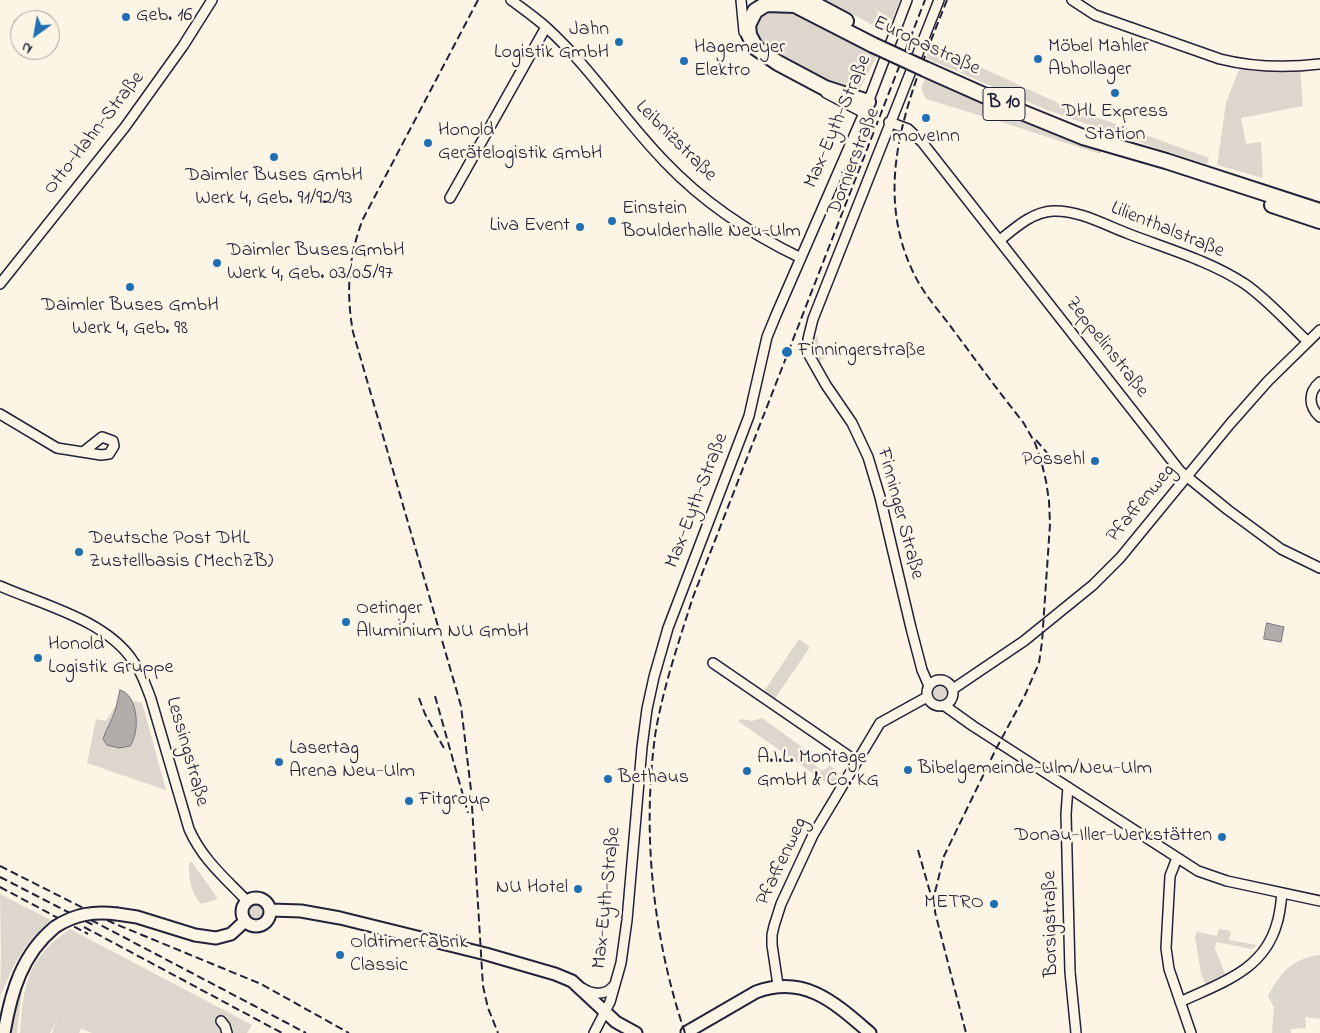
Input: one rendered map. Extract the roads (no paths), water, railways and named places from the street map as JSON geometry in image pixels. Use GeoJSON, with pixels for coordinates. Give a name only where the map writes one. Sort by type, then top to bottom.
{"type":"FeatureCollection","features":[{"type":"Feature","properties":{"kind":"highway"},"geometry":{"type":"LineString","coordinates":[[801,1],[766,4],[755,11],[748,25],[749,35],[756,48],[778,63],[866,107]]}},
{"type":"Feature","properties":{"kind":"highway","name":"Europastraße"},"geometry":{"type":"LineString","coordinates":[[801,1],[875,41],[1024,113],[1083,137],[1166,161],[1320,211]]}},
{"type":"Feature","properties":{"kind":"highway","name":"Europastraße"},"geometry":{"type":"LineString","coordinates":[[926,65],[1108,136],[1166,161]]}},
{"type":"Feature","properties":{"kind":"highway"},"geometry":{"type":"LineString","coordinates":[[1108,136],[1320,201]]}},
{"type":"Feature","properties":{"kind":"highway"},"geometry":{"type":"LineString","coordinates":[[1083,137],[1135,158],[1320,221]]}},
{"type":"Feature","properties":{"kind":"main road"},"geometry":{"type":"LineString","coordinates":[[252,898],[263,899],[271,910],[268,921],[261,926],[252,926],[245,921],[242,913],[247,901],[252,898]]}},
{"type":"Feature","properties":{"kind":"main road"},"geometry":{"type":"LineString","coordinates":[[271,910],[301,911],[367,924],[543,970],[575,984],[621,1026],[636,1033]]}},
{"type":"Feature","properties":{"kind":"main road"},"geometry":{"type":"LineString","coordinates":[[4,1033],[10,1000],[24,964],[38,942],[56,927],[70,919],[84,914],[102,912],[137,917],[195,935],[216,938],[231,934],[245,921]]}},
{"type":"Feature","properties":{"kind":"main road"},"geometry":{"type":"LineString","coordinates":[[687,1032],[756,992],[778,986],[807,989],[818,994],[840,1008],[870,1033]]}},
{"type":"Feature","properties":{"kind":"street","name":"Otto-Hahn-Straße"},"geometry":{"type":"LineString","coordinates":[[0,284],[129,121],[183,46],[212,0]]}},
{"type":"Feature","properties":{"kind":"street","name":"Leibnizstraße"},"geometry":{"type":"LineString","coordinates":[[511,0],[546,27],[584,66],[629,122],[669,166],[705,198],[739,224],[800,258]]}},
{"type":"Feature","properties":{"kind":"street"},"geometry":{"type":"LineString","coordinates":[[741,0],[745,36],[753,51],[776,67],[866,107]]}},
{"type":"Feature","properties":{"kind":"street","name":"Max-Eyth-Straße"},"geometry":{"type":"LineString","coordinates":[[594,1033],[605,1013],[618,977],[625,935],[647,709],[668,628],[748,416],[767,337],[866,107],[907,0]]}},
{"type":"Feature","properties":{"kind":"street","name":"Dornierstraße"},"geometry":{"type":"LineString","coordinates":[[808,338],[813,319],[889,122],[939,0]]}},
{"type":"Feature","properties":{"kind":"street"},"geometry":{"type":"LineString","coordinates":[[1072,0],[1095,15],[1220,59],[1259,65],[1296,66],[1320,64]]}},
{"type":"Feature","properties":{"kind":"street"},"geometry":{"type":"LineString","coordinates":[[450,198],[546,27]]}},
{"type":"Feature","properties":{"kind":"street","name":"Zeppelinstraße"},"geometry":{"type":"LineString","coordinates":[[889,122],[908,129],[915,134],[1187,478],[1281,549],[1320,568]]}},
{"type":"Feature","properties":{"kind":"street","name":"Lilienthalstraße"},"geometry":{"type":"LineString","coordinates":[[1000,240],[1027,219],[1043,212],[1064,212],[1083,216],[1233,276],[1264,299],[1307,341]]}},
{"type":"Feature","properties":{"kind":"street","name":"Pfaffenweg"},"geometry":{"type":"LineString","coordinates":[[952,687],[958,681],[969,677],[1009,652],[1093,584],[1120,558],[1230,424],[1307,341],[1320,330]]}},
{"type":"Feature","properties":{"kind":"street","name":"Finninger Straße"},"geometry":{"type":"LineString","coordinates":[[808,338],[808,350],[812,362],[852,423],[873,472],[922,670],[932,684]]}},
{"type":"Feature","properties":{"kind":"street"},"geometry":{"type":"LineString","coordinates":[[1320,382],[1314,387],[1311,398],[1312,407],[1320,416]]}},
{"type":"Feature","properties":{"kind":"street"},"geometry":{"type":"LineString","coordinates":[[0,414],[56,448],[83,452]]}},
{"type":"Feature","properties":{"kind":"street","name":"Lessingstraße"},"geometry":{"type":"LineString","coordinates":[[0,586],[88,623],[118,643],[133,660],[151,699],[188,829],[193,840],[210,864],[247,901]]}},
{"type":"Feature","properties":{"kind":"street"},"geometry":{"type":"LineString","coordinates":[[713,663],[856,761]]}},
{"type":"Feature","properties":{"kind":"street"},"geometry":{"type":"LineString","coordinates":[[946,705],[952,698],[952,687],[944,681],[932,684],[927,692],[928,699],[936,706],[946,705],[973,726],[1198,871],[1217,879],[1320,901]]}},
{"type":"Feature","properties":{"kind":"street","name":"Pfaffenweg"},"geometry":{"type":"LineString","coordinates":[[778,986],[772,935],[777,914],[813,835],[880,723],[902,710],[911,709],[928,699]]}},
{"type":"Feature","properties":{"kind":"street","name":"Borsigstraße"},"geometry":{"type":"LineString","coordinates":[[1068,787],[1066,814],[1070,972],[1076,1033]]}},
{"type":"Feature","properties":{"kind":"street"},"geometry":{"type":"LineString","coordinates":[[1066,814],[1070,804],[1086,799]]}},
{"type":"Feature","properties":{"kind":"street"},"geometry":{"type":"LineString","coordinates":[[1177,858],[1170,876],[1166,948],[1169,969],[1191,1033]]}},
{"type":"Feature","properties":{"kind":"street"},"geometry":{"type":"LineString","coordinates":[[1180,1002],[1246,969],[1262,954],[1277,924],[1282,893]]}},
{"type":"Feature","properties":{"kind":"street"},"geometry":{"type":"LineString","coordinates":[[575,984],[590,992],[604,992],[612,988],[618,977]]}},
{"type":"Feature","properties":{"kind":"street"},"geometry":{"type":"LineString","coordinates":[[221,1021],[227,1033]]}},
{"type":"Feature","properties":{"kind":"railway"},"geometry":{"type":"LineString","coordinates":[[478,0],[363,219],[351,261],[349,289],[353,332],[461,706],[471,790],[483,986],[488,1008],[498,1033]]}},
{"type":"Feature","properties":{"kind":"railway"},"geometry":{"type":"LineString","coordinates":[[685,1033],[665,960],[653,886],[650,848],[651,773],[655,736],[662,701],[693,597],[925,0]]}},
{"type":"Feature","properties":{"kind":"railway"},"geometry":{"type":"LineString","coordinates":[[947,0],[909,102],[900,137],[895,171],[895,206],[901,241],[915,276],[923,290],[1023,422],[1035,443],[1046,481],[1050,524],[1039,663],[1025,695],[996,749],[944,856],[935,892],[935,912],[966,1033]]}},
{"type":"Feature","properties":{"kind":"railway"},"geometry":{"type":"LineString","coordinates":[[1036,440],[1054,461]]}},
{"type":"Feature","properties":{"kind":"railway"},"geometry":{"type":"LineString","coordinates":[[435,696],[468,813]]}},
{"type":"Feature","properties":{"kind":"railway"},"geometry":{"type":"LineString","coordinates":[[419,698],[425,714],[445,750]]}},
{"type":"Feature","properties":{"kind":"railway"},"geometry":{"type":"LineString","coordinates":[[918,850],[932,899]]}},
{"type":"Feature","properties":{"kind":"railway"},"geometry":{"type":"LineString","coordinates":[[0,866],[113,923],[261,984],[349,1033]]}},
{"type":"Feature","properties":{"kind":"railway"},"geometry":{"type":"LineString","coordinates":[[0,877],[95,926]]}},
{"type":"Feature","properties":{"kind":"railway"},"geometry":{"type":"LineString","coordinates":[[0,887],[88,934]]}},
{"type":"Feature","properties":{"kind":"railway"},"geometry":{"type":"LineString","coordinates":[[91,920],[306,1033]]}},
{"type":"Feature","properties":{"kind":"railway"},"geometry":{"type":"LineString","coordinates":[[84,927],[282,1033]]}},
{"type":"Feature","properties":{"kind":"place","name":"Geb. 16"},"geometry":{"type":"Point","coordinates":[126,17]}},
{"type":"Feature","properties":{"kind":"place","name":"Jahn Logistik GmbH"},"geometry":{"type":"Point","coordinates":[619,42]}},
{"type":"Feature","properties":{"kind":"place","name":"Möbel Mahler Abhollager"},"geometry":{"type":"Point","coordinates":[1038,59]}},
{"type":"Feature","properties":{"kind":"place","name":"Hagemeyer Elektro"},"geometry":{"type":"Point","coordinates":[684,61]}},
{"type":"Feature","properties":{"kind":"place","name":"DHL Express Station"},"geometry":{"type":"Point","coordinates":[1115,93]}},
{"type":"Feature","properties":{"kind":"place","name":"moveInn"},"geometry":{"type":"Point","coordinates":[926,118]}},
{"type":"Feature","properties":{"kind":"place","name":"Honold Gerätelogistik GmbH"},"geometry":{"type":"Point","coordinates":[428,143]}},
{"type":"Feature","properties":{"kind":"place","name":"Daimler Buses GmbH Werk 4, Geb. 91/92/93"},"geometry":{"type":"Point","coordinates":[274,157]}},
{"type":"Feature","properties":{"kind":"place","name":"Einstein Boulderhalle Neu-Ulm"},"geometry":{"type":"Point","coordinates":[612,221]}},
{"type":"Feature","properties":{"kind":"place","name":"Liva Event"},"geometry":{"type":"Point","coordinates":[580,227]}},
{"type":"Feature","properties":{"kind":"place","name":"Daimler Buses GmbH Werk 4, Geb. 03/05/97"},"geometry":{"type":"Point","coordinates":[217,263]}},
{"type":"Feature","properties":{"kind":"place","name":"Daimler Buses GmbH Werk 4, Geb. 98"},"geometry":{"type":"Point","coordinates":[130,287]}},
{"type":"Feature","properties":{"kind":"place","name":"Finningerstraße"},"geometry":{"type":"Point","coordinates":[787,352]}},
{"type":"Feature","properties":{"kind":"place","name":"Possehl"},"geometry":{"type":"Point","coordinates":[1095,461]}},
{"type":"Feature","properties":{"kind":"place","name":"Deutsche Post DHL Zustellbasis (MechZB)"},"geometry":{"type":"Point","coordinates":[79,552]}},
{"type":"Feature","properties":{"kind":"place","name":"Oetinger Aluminium NU GmbH"},"geometry":{"type":"Point","coordinates":[346,622]}},
{"type":"Feature","properties":{"kind":"place","name":"Honold Logistik Gruppe"},"geometry":{"type":"Point","coordinates":[38,658]}},
{"type":"Feature","properties":{"kind":"place","name":"Lasertag Arena Neu-Ulm"},"geometry":{"type":"Point","coordinates":[279,762]}},
{"type":"Feature","properties":{"kind":"place","name":"Bibelgemeinde-Ulm/Neu-Ulm"},"geometry":{"type":"Point","coordinates":[908,770]}},
{"type":"Feature","properties":{"kind":"place","name":"A.I.L. Montage GmbH & Co. KG"},"geometry":{"type":"Point","coordinates":[747,771]}},
{"type":"Feature","properties":{"kind":"place","name":"Bethaus"},"geometry":{"type":"Point","coordinates":[608,779]}},
{"type":"Feature","properties":{"kind":"place","name":"Fitgroup"},"geometry":{"type":"Point","coordinates":[409,801]}},
{"type":"Feature","properties":{"kind":"place","name":"Donau-Iller-Werkstätten"},"geometry":{"type":"Point","coordinates":[1222,837]}},
{"type":"Feature","properties":{"kind":"place","name":"NU Hotel"},"geometry":{"type":"Point","coordinates":[578,889]}},
{"type":"Feature","properties":{"kind":"place","name":"METRO"},"geometry":{"type":"Point","coordinates":[994,904]}},
{"type":"Feature","properties":{"kind":"place","name":"Oldtimerfabrik Classic"},"geometry":{"type":"Point","coordinates":[340,955]}}]}
